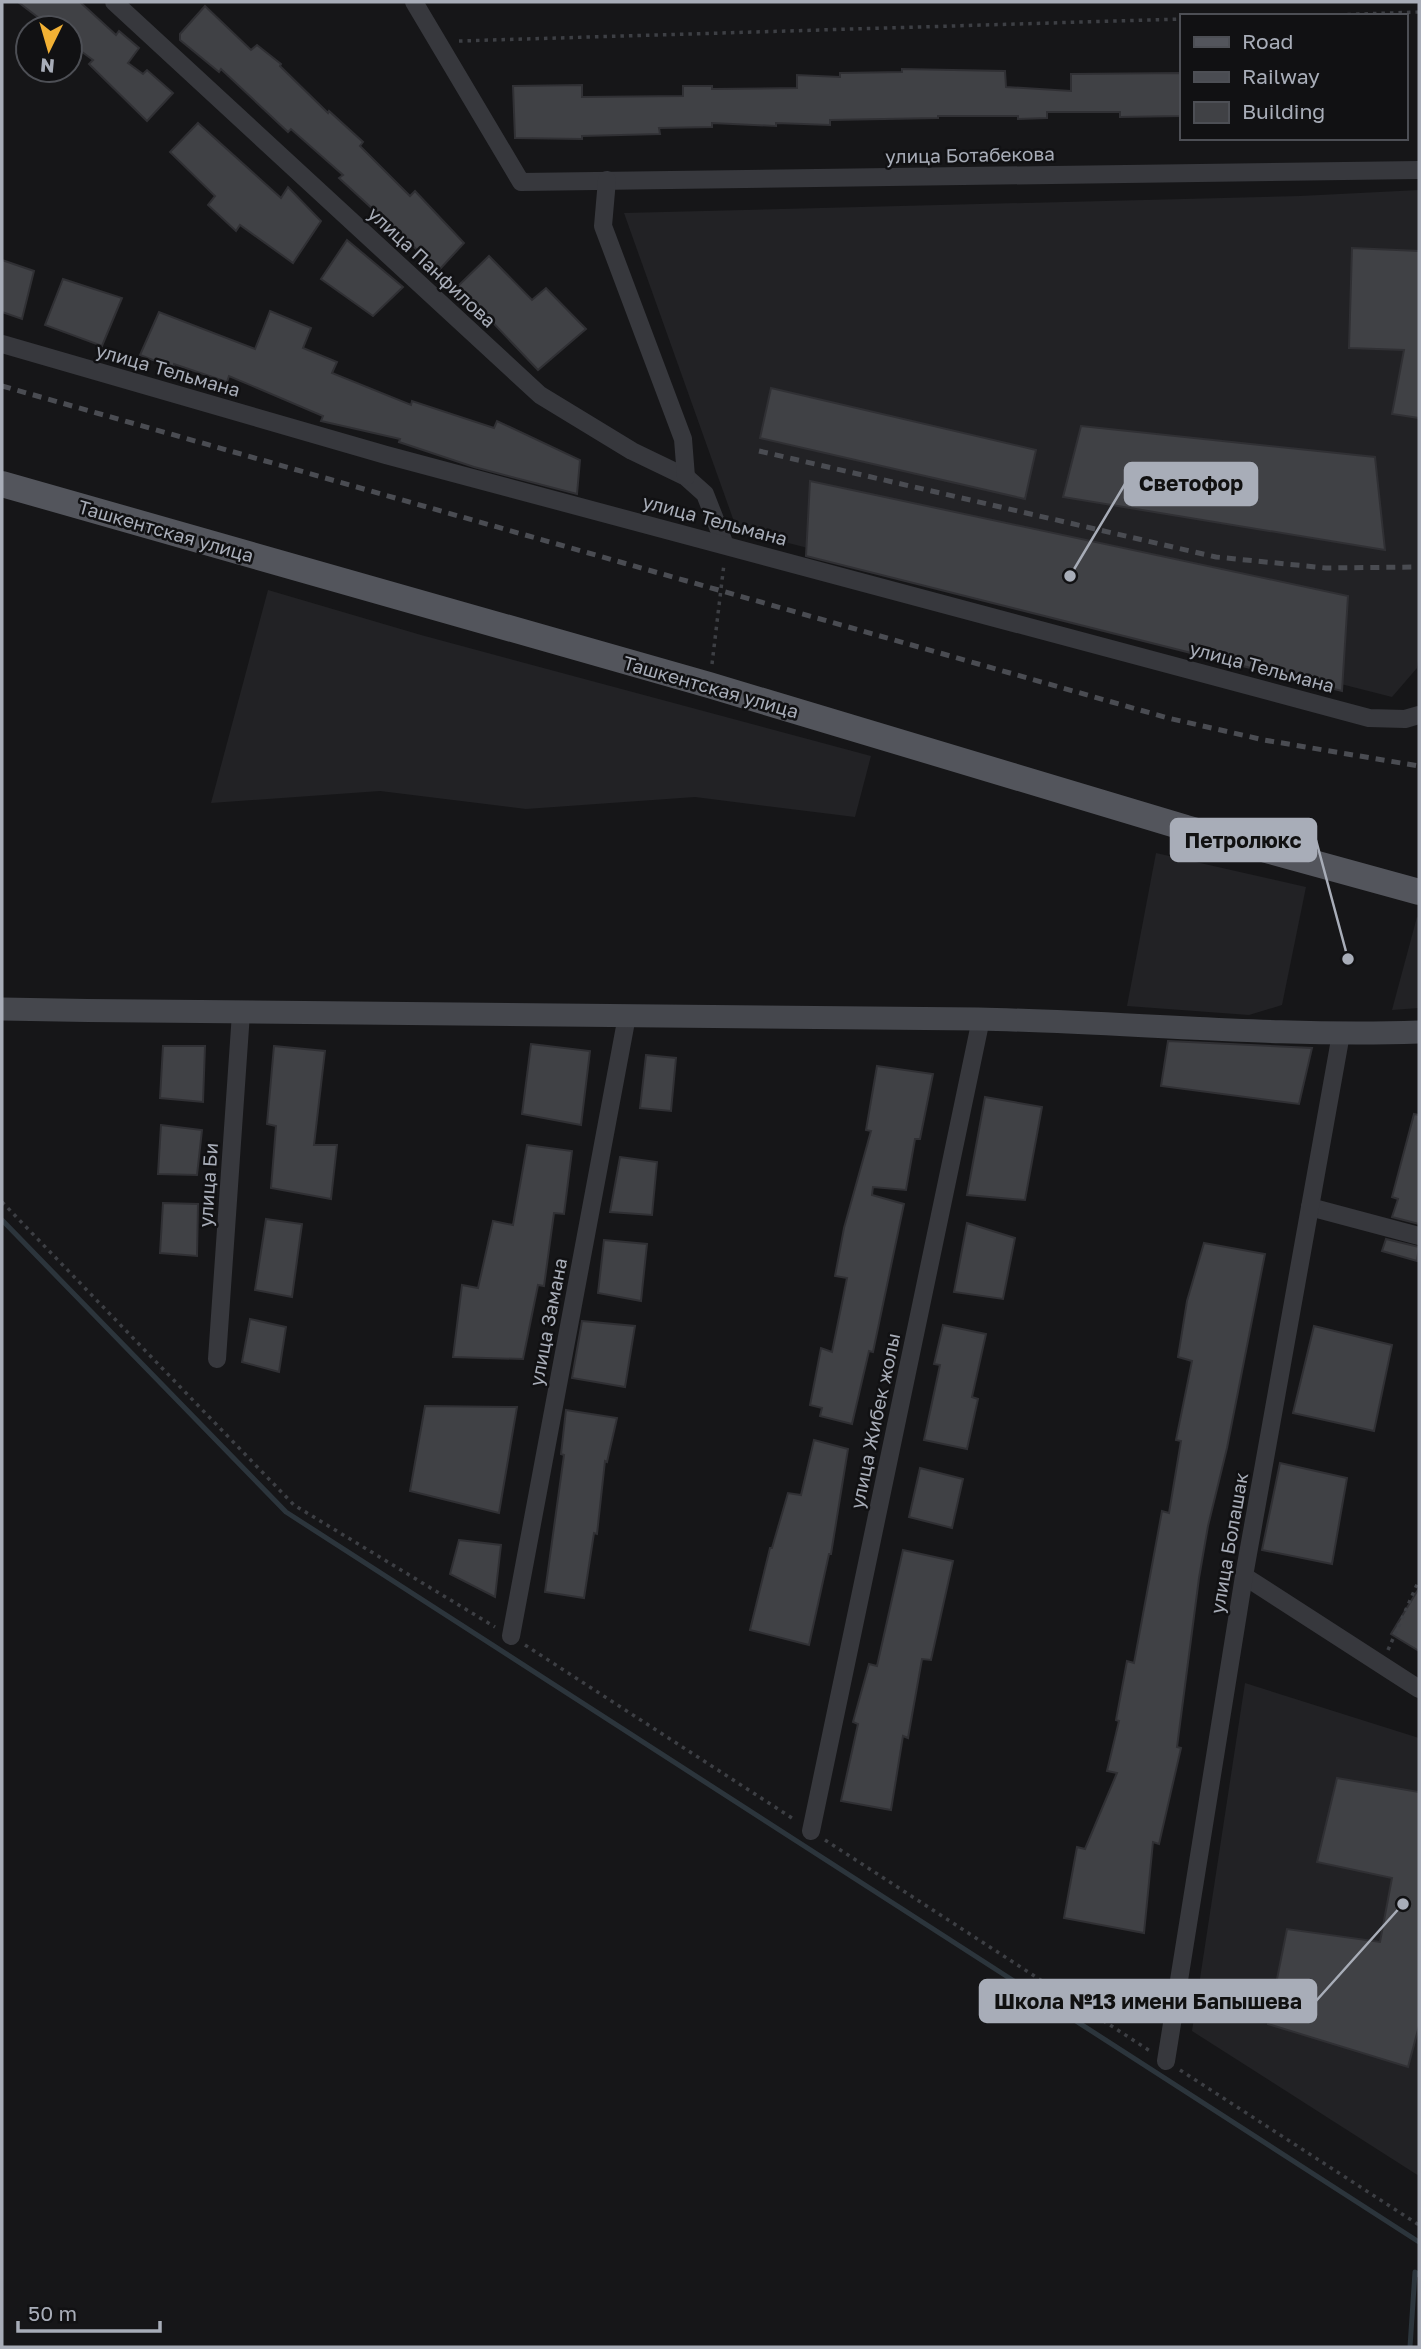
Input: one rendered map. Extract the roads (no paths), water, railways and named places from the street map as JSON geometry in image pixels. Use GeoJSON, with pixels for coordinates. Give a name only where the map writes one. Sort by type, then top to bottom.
{"type":"FeatureCollection","features":[{"type":"Feature","properties":{"kind":"main road","name":"Ташкентская улица"},"geometry":{"type":"LineString","coordinates":[[2,484],[709,685],[1186,828],[1418,888]]}},
{"type":"Feature","properties":{"kind":"main road"},"geometry":{"type":"LineString","coordinates":[[2,1009],[981,1019],[1342,1034],[1419,1032]]}},
{"type":"Feature","properties":{"kind":"street","name":"улица Панфилова"},"geometry":{"type":"LineString","coordinates":[[114,2],[540,396],[632,451],[686,477],[705,494],[725,545]]}},
{"type":"Feature","properties":{"kind":"street","name":"улица Ботабекова"},"geometry":{"type":"LineString","coordinates":[[414,2],[521,182],[1419,170]]}},
{"type":"Feature","properties":{"kind":"street"},"geometry":{"type":"LineString","coordinates":[[607,180],[603,226],[683,439],[686,477]]}},
{"type":"Feature","properties":{"kind":"street","name":"улица Тельмана"},"geometry":{"type":"LineString","coordinates":[[2,344],[386,455],[1369,718],[1405,719],[1419,715]]}},
{"type":"Feature","properties":{"kind":"street","name":"улица Би"},"geometry":{"type":"LineString","coordinates":[[217,1359],[241,1013]]}},
{"type":"Feature","properties":{"kind":"street","name":"улица Замана"},"geometry":{"type":"LineString","coordinates":[[511,1636],[627,1016]]}},
{"type":"Feature","properties":{"kind":"street","name":"улица Жибек жолы"},"geometry":{"type":"LineString","coordinates":[[811,1831],[981,1019]]}},
{"type":"Feature","properties":{"kind":"street","name":"улица Болашак"},"geometry":{"type":"LineString","coordinates":[[1166,2061],[1244,1576],[1342,1034]]}},
{"type":"Feature","properties":{"kind":"street"},"geometry":{"type":"LineString","coordinates":[[1310,1207],[1419,1236]]}},
{"type":"Feature","properties":{"kind":"street"},"geometry":{"type":"LineString","coordinates":[[1244,1576],[1419,1689]]}},
{"type":"Feature","properties":{"kind":"waterway"},"geometry":{"type":"LineString","coordinates":[[2,1220],[286,1512],[1419,2242]]}},
{"type":"Feature","properties":{"kind":"waterway"},"geometry":{"type":"LineString","coordinates":[[1410,2347],[1415,2272],[1419,2275]]}},
{"type":"Feature","properties":{"kind":"railway"},"geometry":{"type":"LineString","coordinates":[[2,386],[1168,718],[1264,740],[1419,766]]}},
{"type":"Feature","properties":{"kind":"railway"},"geometry":{"type":"LineString","coordinates":[[759,451],[1216,557],[1326,568],[1419,567]]}},
{"type":"Feature","properties":{"kind":"place","name":"Светофор"},"geometry":{"type":"Point","coordinates":[1070,576]}},
{"type":"Feature","properties":{"kind":"place","name":"Петролюкс"},"geometry":{"type":"Point","coordinates":[1348,959]}},
{"type":"Feature","properties":{"kind":"place","name":"Школа №13 имени Бапышева"},"geometry":{"type":"Point","coordinates":[1403,1904]}}]}
